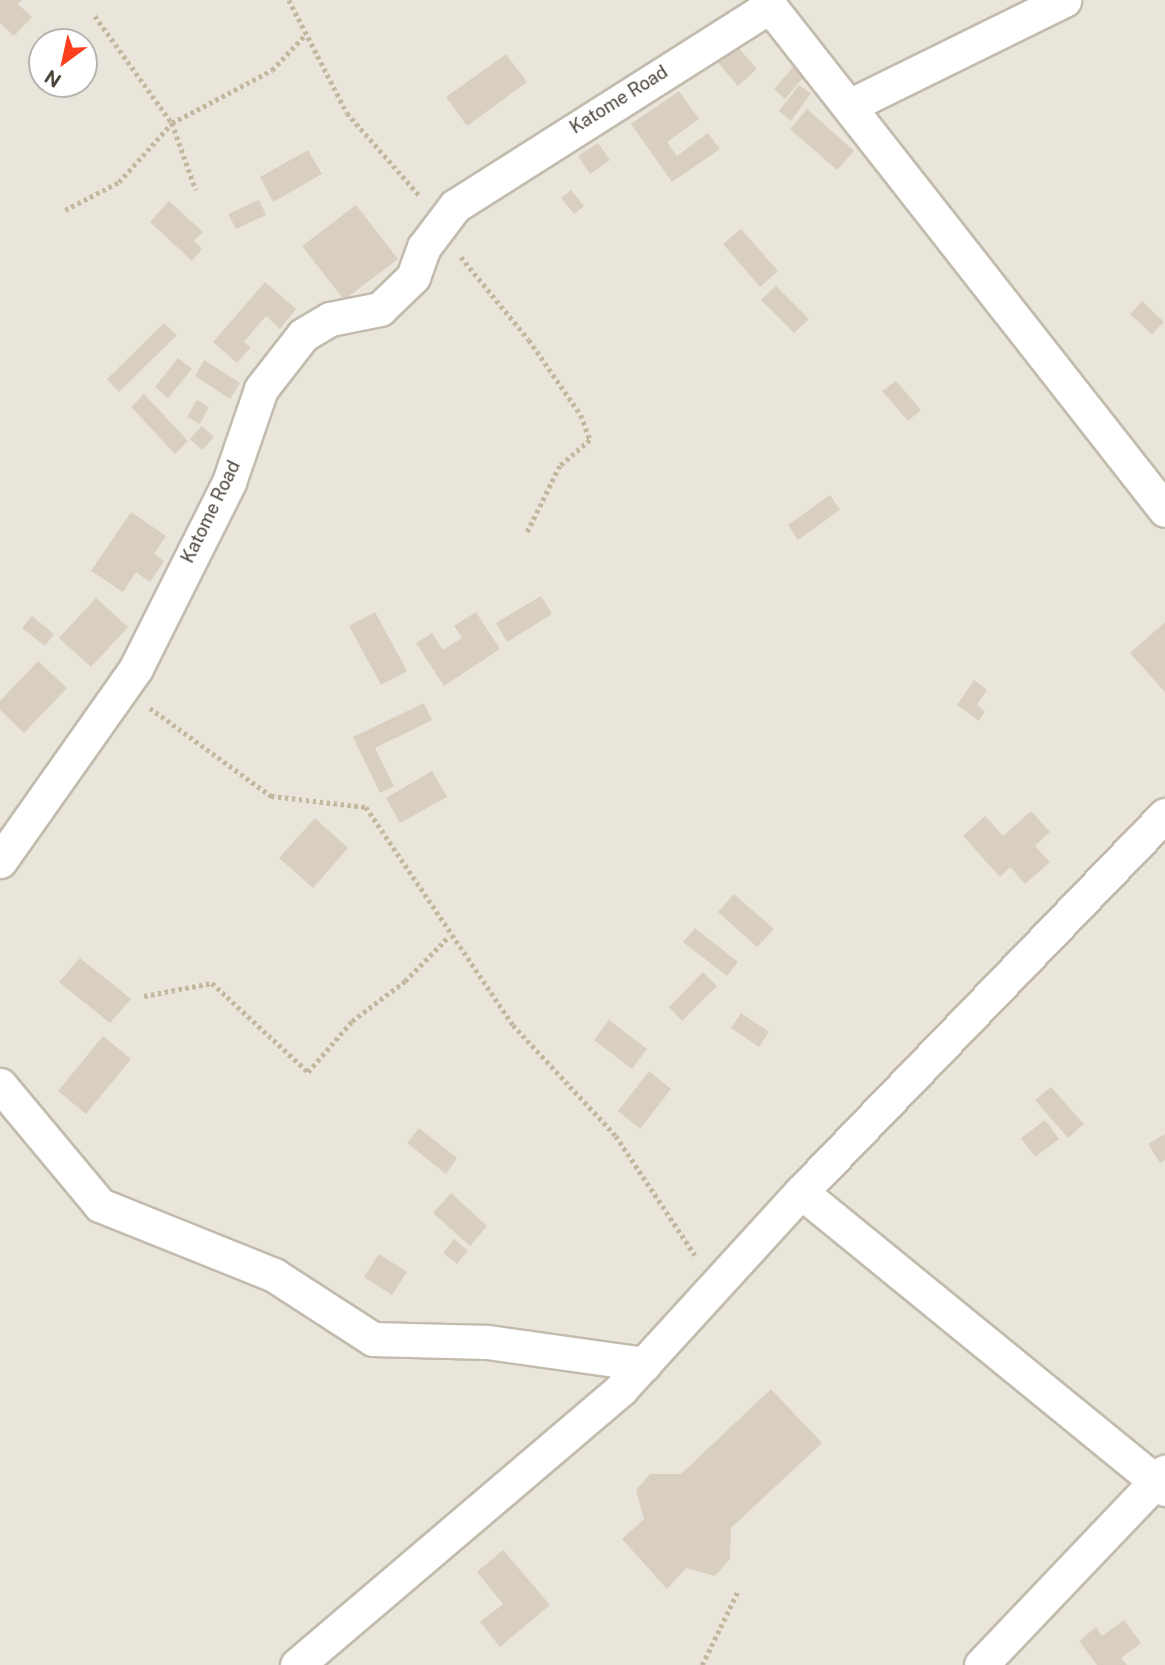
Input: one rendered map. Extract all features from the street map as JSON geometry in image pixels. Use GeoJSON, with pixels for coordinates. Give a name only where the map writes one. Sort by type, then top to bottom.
{"type":"FeatureCollection","features":[{"type":"Feature","properties":{"kind":"street"},"geometry":{"type":"LineString","coordinates":[[849,106],[1064,0]]}},
{"type":"Feature","properties":{"kind":"street"},"geometry":{"type":"LineString","coordinates":[[767,3],[1165,510]]}},
{"type":"Feature","properties":{"kind":"street","name":"Katome Road"},"geometry":{"type":"LineString","coordinates":[[0,861],[125,685],[229,482],[261,389],[303,335],[330,318],[380,309],[413,277],[424,247],[455,205],[767,3]]}},
{"type":"Feature","properties":{"kind":"street"},"geometry":{"type":"LineString","coordinates":[[297,1665],[645,1364],[801,1192],[1165,815]]}},
{"type":"Feature","properties":{"kind":"street"},"geometry":{"type":"LineString","coordinates":[[0,1085],[100,1205],[274,1275],[373,1339],[487,1342],[645,1364]]}},
{"type":"Feature","properties":{"kind":"street"},"geometry":{"type":"LineString","coordinates":[[801,1192],[1162,1480],[981,1665]]}},
{"type":"Feature","properties":{"kind":"path"},"geometry":{"type":"LineString","coordinates":[[94,16],[172,123],[196,190]]}},
{"type":"Feature","properties":{"kind":"path"},"geometry":{"type":"LineString","coordinates":[[65,210],[119,182],[172,123],[272,70],[304,36]]}},
{"type":"Feature","properties":{"kind":"path"},"geometry":{"type":"LineString","coordinates":[[125,685],[198,747],[271,796],[366,807],[449,936],[513,1026],[616,1136],[715,1285]]}},
{"type":"Feature","properties":{"kind":"path"},"geometry":{"type":"LineString","coordinates":[[144,996],[212,983],[309,1072],[352,1021],[405,981],[449,936]]}},
{"type":"Feature","properties":{"kind":"path"},"geometry":{"type":"LineString","coordinates":[[702,1665],[738,1591]]}},
{"type":"Feature","properties":{"kind":"shaded area"},"geometry":{"type":"Polygon","coordinates":[[[0,0],[1165,0],[1165,1665],[0,1665],[0,0]]]}},
{"type":"Feature","properties":{"kind":"building"},"geometry":{"type":"Polygon","coordinates":[[[0,0],[22,0],[18,4],[32,17],[14,36],[0,23],[0,0]]]}},
{"type":"Feature","properties":{"kind":"building"},"geometry":{"type":"Polygon","coordinates":[[[735,44],[757,69],[738,86],[716,60],[735,44]]]}},
{"type":"Feature","properties":{"kind":"building"},"geometry":{"type":"Polygon","coordinates":[[[506,54],[527,82],[467,126],[446,97],[506,54]]]}},
{"type":"Feature","properties":{"kind":"building"},"geometry":{"type":"Polygon","coordinates":[[[798,61],[809,71],[785,99],[774,89],[798,61]]]}},
{"type":"Feature","properties":{"kind":"building"},"geometry":{"type":"Polygon","coordinates":[[[799,85],[811,93],[791,121],[779,111],[799,85]]]}},
{"type":"Feature","properties":{"kind":"building"},"geometry":{"type":"Polygon","coordinates":[[[679,91],[699,119],[667,142],[677,156],[708,133],[720,149],[672,182],[631,124],[679,91]]]}},
{"type":"Feature","properties":{"kind":"building"},"geometry":{"type":"Polygon","coordinates":[[[807,109],[854,151],[837,170],[790,129],[807,109]]]}},
{"type":"Feature","properties":{"kind":"building"},"geometry":{"type":"Polygon","coordinates":[[[598,143],[610,160],[590,174],[578,156],[598,143]]]}},
{"type":"Feature","properties":{"kind":"building"},"geometry":{"type":"Polygon","coordinates":[[[308,150],[322,174],[273,202],[260,177],[308,150]]]}},
{"type":"Feature","properties":{"kind":"building"},"geometry":{"type":"Polygon","coordinates":[[[571,190],[584,206],[574,214],[561,198],[571,190]]]}},
{"type":"Feature","properties":{"kind":"building"},"geometry":{"type":"Polygon","coordinates":[[[259,200],[266,215],[236,229],[228,214],[259,200]]]}},
{"type":"Feature","properties":{"kind":"building"},"geometry":{"type":"Polygon","coordinates":[[[169,201],[203,232],[194,241],[202,249],[192,261],[150,222],[169,201]]]}},
{"type":"Feature","properties":{"kind":"building"},"geometry":{"type":"Polygon","coordinates":[[[356,205],[398,259],[344,300],[302,246],[356,205]]]}},
{"type":"Feature","properties":{"kind":"building"},"geometry":{"type":"Polygon","coordinates":[[[741,229],[778,271],[760,287],[723,244],[741,229]]]}},
{"type":"Feature","properties":{"kind":"building"},"geometry":{"type":"Polygon","coordinates":[[[265,282],[296,309],[280,329],[266,316],[244,342],[251,347],[237,363],[213,342],[265,282]]]}},
{"type":"Feature","properties":{"kind":"building"},"geometry":{"type":"Polygon","coordinates":[[[776,286],[809,319],[794,333],[761,300],[776,286]]]}},
{"type":"Feature","properties":{"kind":"building"},"geometry":{"type":"Polygon","coordinates":[[[1142,301],[1164,322],[1152,334],[1130,314],[1142,301]]]}},
{"type":"Feature","properties":{"kind":"building"},"geometry":{"type":"Polygon","coordinates":[[[164,323],[177,335],[119,392],[107,379],[164,323]]]}},
{"type":"Feature","properties":{"kind":"building"},"geometry":{"type":"Polygon","coordinates":[[[178,358],[192,369],[168,398],[155,387],[178,358]]]}},
{"type":"Feature","properties":{"kind":"building"},"geometry":{"type":"Polygon","coordinates":[[[204,360],[240,383],[230,399],[195,376],[204,360]]]}},
{"type":"Feature","properties":{"kind":"building"},"geometry":{"type":"Polygon","coordinates":[[[896,381],[921,410],[908,421],[882,391],[896,381]]]}},
{"type":"Feature","properties":{"kind":"building"},"geometry":{"type":"Polygon","coordinates":[[[144,394],[188,441],[175,454],[131,407],[144,394]]]}},
{"type":"Feature","properties":{"kind":"building"},"geometry":{"type":"Polygon","coordinates":[[[197,400],[209,407],[200,424],[187,417],[197,400]]]}},
{"type":"Feature","properties":{"kind":"building"},"geometry":{"type":"Polygon","coordinates":[[[202,426],[214,437],[202,450],[190,439],[202,426]]]}},
{"type":"Feature","properties":{"kind":"building"},"geometry":{"type":"Polygon","coordinates":[[[830,495],[840,510],[798,540],[788,525],[830,495]]]}},
{"type":"Feature","properties":{"kind":"building"},"geometry":{"type":"Polygon","coordinates":[[[131,512],[166,536],[154,554],[164,561],[150,582],[136,572],[123,592],[91,571],[131,512]]]}},
{"type":"Feature","properties":{"kind":"building"},"geometry":{"type":"Polygon","coordinates":[[[541,596],[552,614],[507,642],[496,623],[541,596]]]}},
{"type":"Feature","properties":{"kind":"building"},"geometry":{"type":"Polygon","coordinates":[[[96,598],[128,627],[91,667],[59,638],[96,598]]]}},
{"type":"Feature","properties":{"kind":"building"},"geometry":{"type":"Polygon","coordinates":[[[375,612],[407,671],[381,685],[349,626],[375,612]]]}},
{"type":"Feature","properties":{"kind":"building"},"geometry":{"type":"Polygon","coordinates":[[[476,612],[500,649],[444,686],[416,643],[432,633],[443,650],[462,638],[454,626],[476,612]]]}},
{"type":"Feature","properties":{"kind":"building"},"geometry":{"type":"Polygon","coordinates":[[[32,616],[54,634],[45,646],[22,628],[32,616]]]}},
{"type":"Feature","properties":{"kind":"building"},"geometry":{"type":"Polygon","coordinates":[[[1165,622],[1165,692],[1130,653],[1165,622]]]}},
{"type":"Feature","properties":{"kind":"building"},"geometry":{"type":"Polygon","coordinates":[[[38,661],[67,688],[24,733],[0,710],[0,701],[38,661]]]}},
{"type":"Feature","properties":{"kind":"building"},"geometry":{"type":"Polygon","coordinates":[[[974,680],[987,690],[977,705],[985,711],[979,721],[957,705],[974,680]]]}},
{"type":"Feature","properties":{"kind":"building"},"geometry":{"type":"Polygon","coordinates":[[[424,703],[432,720],[375,748],[394,786],[380,793],[353,737],[424,703]]]}},
{"type":"Feature","properties":{"kind":"building"},"geometry":{"type":"Polygon","coordinates":[[[432,771],[447,797],[400,823],[386,798],[432,771]]]}},
{"type":"Feature","properties":{"kind":"building"},"geometry":{"type":"Polygon","coordinates":[[[1031,811],[1050,832],[1035,846],[1050,862],[1025,884],[1010,867],[1000,877],[963,836],[985,816],[1003,836],[1031,811]]]}},
{"type":"Feature","properties":{"kind":"building"},"geometry":{"type":"Polygon","coordinates":[[[315,818],[348,848],[313,888],[279,858],[315,818]]]}},
{"type":"Feature","properties":{"kind":"building"},"geometry":{"type":"Polygon","coordinates":[[[734,894],[774,929],[757,947],[718,912],[734,894]]]}},
{"type":"Feature","properties":{"kind":"building"},"geometry":{"type":"Polygon","coordinates":[[[695,928],[738,962],[727,976],[683,942],[695,928]]]}},
{"type":"Feature","properties":{"kind":"building"},"geometry":{"type":"Polygon","coordinates":[[[80,958],[131,999],[110,1023],[59,982],[80,958]]]}},
{"type":"Feature","properties":{"kind":"building"},"geometry":{"type":"Polygon","coordinates":[[[703,972],[717,986],[682,1021],[669,1007],[703,972]]]}},
{"type":"Feature","properties":{"kind":"building"},"geometry":{"type":"Polygon","coordinates":[[[741,1013],[769,1032],[759,1047],[731,1028],[741,1013]]]}},
{"type":"Feature","properties":{"kind":"building"},"geometry":{"type":"Polygon","coordinates":[[[609,1020],[647,1049],[632,1069],[594,1040],[609,1020]]]}},
{"type":"Feature","properties":{"kind":"building"},"geometry":{"type":"Polygon","coordinates":[[[103,1036],[131,1059],[86,1114],[58,1091],[103,1036]]]}},
{"type":"Feature","properties":{"kind":"building"},"geometry":{"type":"Polygon","coordinates":[[[649,1071],[671,1089],[640,1129],[618,1111],[649,1071]]]}},
{"type":"Feature","properties":{"kind":"building"},"geometry":{"type":"Polygon","coordinates":[[[1051,1087],[1084,1124],[1068,1138],[1035,1100],[1051,1087]]]}},
{"type":"Feature","properties":{"kind":"building"},"geometry":{"type":"Polygon","coordinates":[[[1045,1120],[1059,1139],[1035,1157],[1021,1138],[1045,1120]]]}},
{"type":"Feature","properties":{"kind":"building"},"geometry":{"type":"Polygon","coordinates":[[[419,1128],[457,1158],[446,1174],[407,1143],[419,1128]]]}},
{"type":"Feature","properties":{"kind":"building"},"geometry":{"type":"Polygon","coordinates":[[[1165,1134],[1165,1160],[1160,1163],[1148,1144],[1165,1134]]]}},
{"type":"Feature","properties":{"kind":"building"},"geometry":{"type":"Polygon","coordinates":[[[451,1193],[487,1226],[470,1246],[433,1213],[451,1193]]]}},
{"type":"Feature","properties":{"kind":"building"},"geometry":{"type":"Polygon","coordinates":[[[454,1239],[468,1251],[457,1264],[443,1253],[454,1239]]]}},
{"type":"Feature","properties":{"kind":"building"},"geometry":{"type":"Polygon","coordinates":[[[379,1254],[407,1272],[392,1295],[364,1277],[379,1254]]]}},
{"type":"Feature","properties":{"kind":"building"},"geometry":{"type":"Polygon","coordinates":[[[771,1389],[822,1443],[731,1528],[730,1559],[715,1576],[686,1568],[667,1589],[622,1539],[644,1519],[636,1490],[650,1474],[681,1474],[771,1389]]]}},
{"type":"Feature","properties":{"kind":"building"},"geometry":{"type":"Polygon","coordinates":[[[503,1550],[550,1605],[500,1647],[480,1622],[503,1604],[477,1572],[503,1550]]]}},
{"type":"Feature","properties":{"kind":"building"},"geometry":{"type":"Polygon","coordinates":[[[1124,1620],[1141,1643],[1121,1658],[1127,1665],[1097,1665],[1079,1641],[1096,1627],[1102,1636],[1124,1620]]]}}]}
